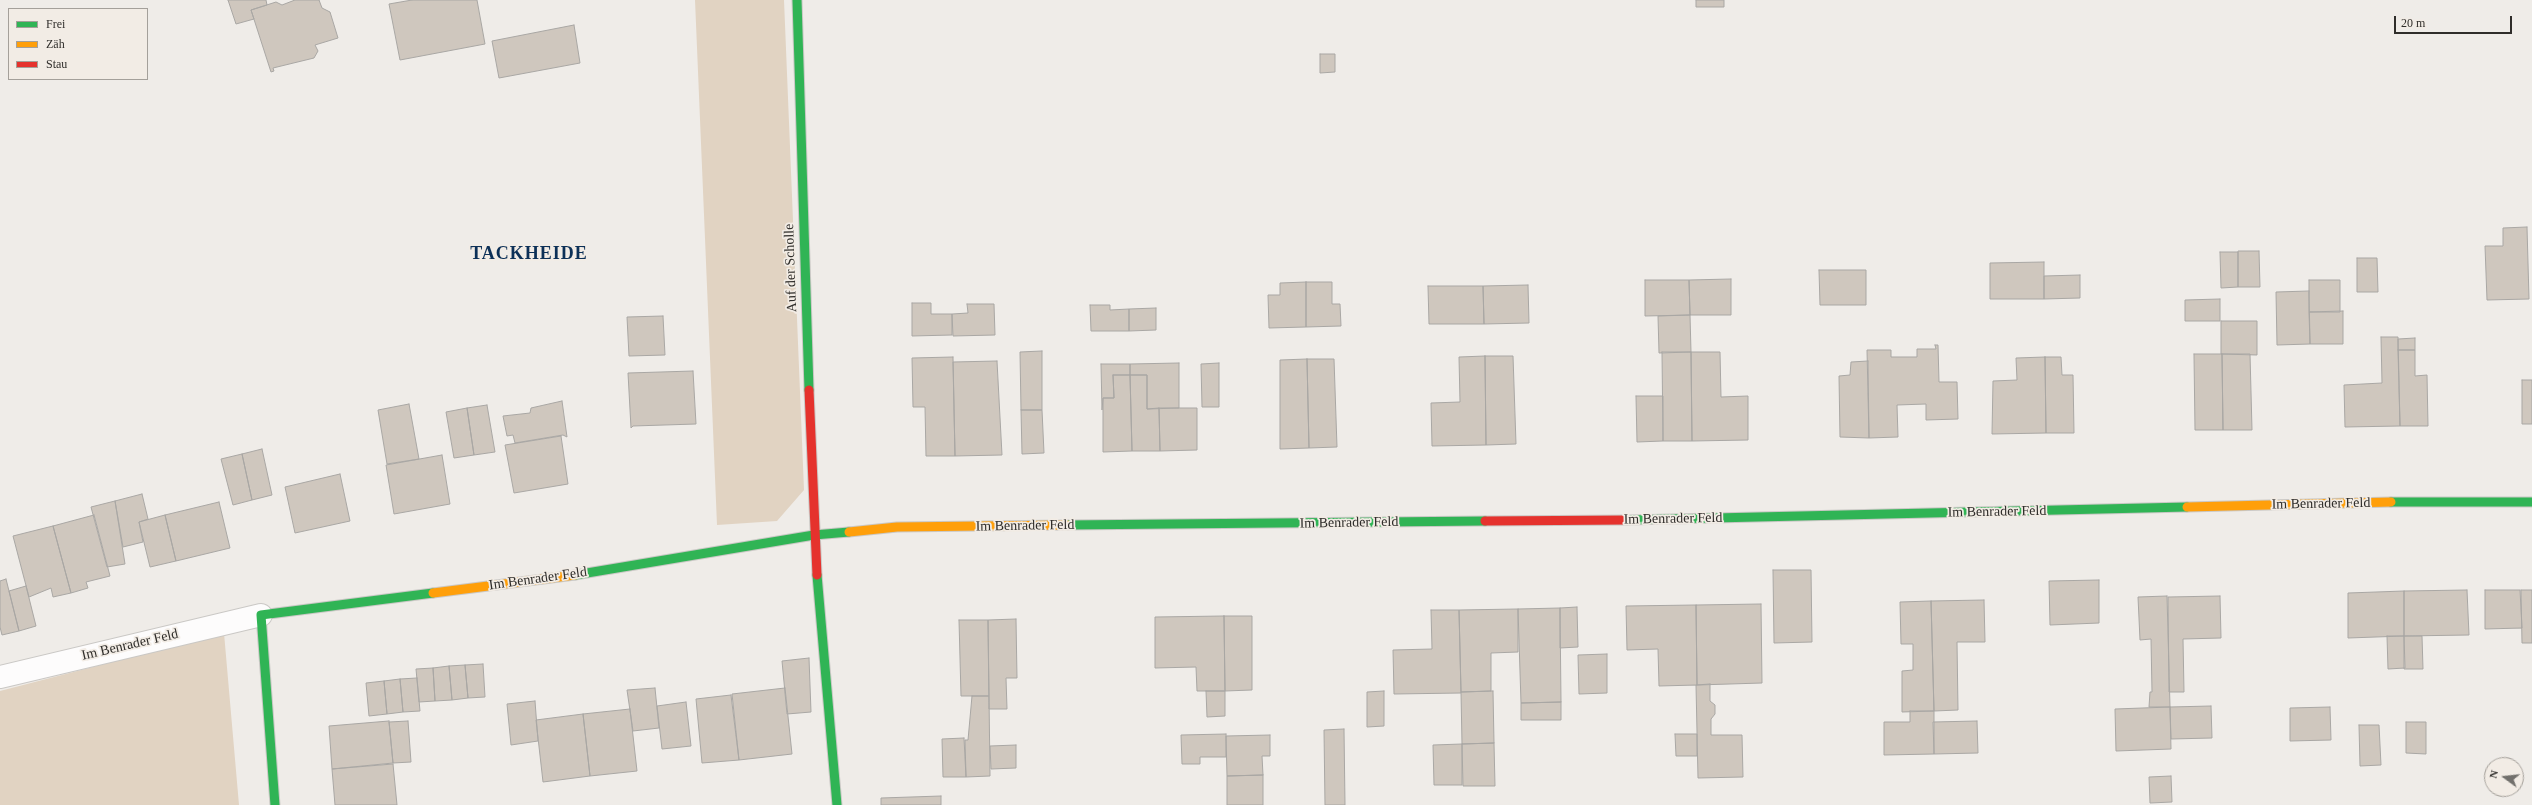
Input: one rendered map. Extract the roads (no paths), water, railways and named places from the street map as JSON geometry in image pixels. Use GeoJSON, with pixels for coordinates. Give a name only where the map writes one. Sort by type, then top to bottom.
{"type":"FeatureCollection","features":[{"type":"Feature","properties":{"kind":"street","name":"Auf der Scholle"},"geometry":{"type":"LineString","coordinates":[[797,0],[814,534]]}},
{"type":"Feature","properties":{"kind":"street","name":"Im Benrader Feld"},"geometry":{"type":"LineString","coordinates":[[0,677],[261,615],[556,578],[814,534],[897,527],[1619,520],[2374,503],[2532,502]]}},
{"type":"Feature","properties":{"kind":"street"},"geometry":{"type":"LineString","coordinates":[[814,534],[837,805]]}},
{"type":"Feature","properties":{"kind":"street"},"geometry":{"type":"LineString","coordinates":[[261,615],[275,805]]}},
{"type":"Feature","properties":{"kind":"district","name":"TACKHEIDE"},"geometry":{"type":"Point","coordinates":[529,254]}}]}
